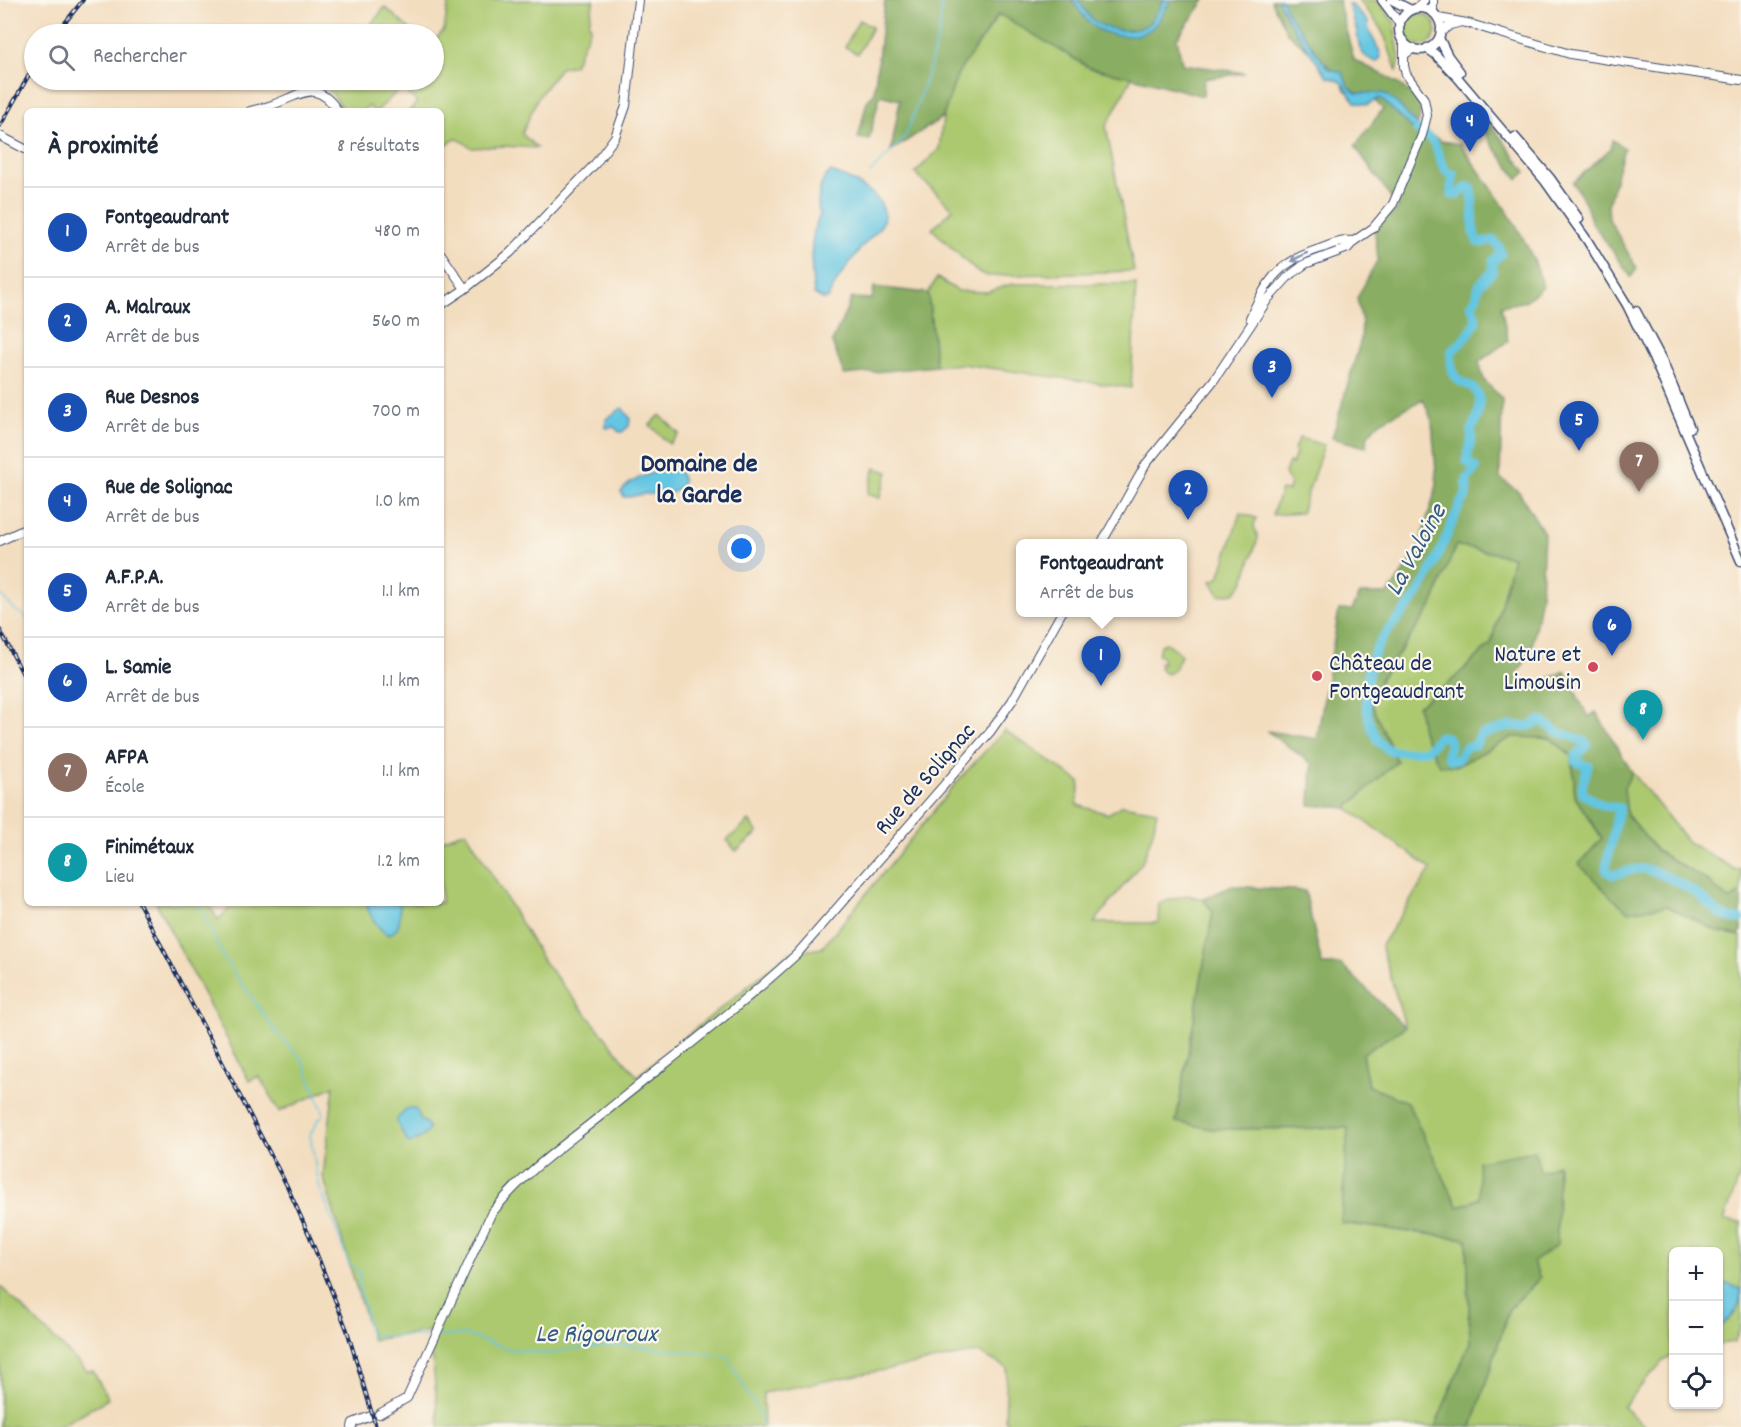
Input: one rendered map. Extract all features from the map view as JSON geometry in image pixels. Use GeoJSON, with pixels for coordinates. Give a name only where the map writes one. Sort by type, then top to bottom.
{"type":"FeatureCollection","features":[{"type":"Feature","properties":{"kind":"main road"},"geometry":{"type":"LineString","coordinates":[[1382,0],[1400,24]]}},
{"type":"Feature","properties":{"kind":"main road"},"geometry":{"type":"LineString","coordinates":[[1392,0],[1414,9],[1425,9],[1435,15],[1440,35],[1456,66],[1550,178],[1588,232],[1631,302],[1662,360],[1741,550]]}},
{"type":"Feature","properties":{"kind":"main road"},"geometry":{"type":"LineString","coordinates":[[1414,9],[1403,17],[1400,24],[1404,41],[1414,48],[1427,48],[1434,44],[1440,35]]}},
{"type":"Feature","properties":{"kind":"main road"},"geometry":{"type":"LineString","coordinates":[[1427,48],[1458,78],[1545,181],[1587,240],[1627,304],[1656,364],[1741,561]]}},
{"type":"Feature","properties":{"kind":"street"},"geometry":{"type":"LineString","coordinates":[[444,303],[510,253],[607,151],[622,122],[629,89],[638,0]]}},
{"type":"Feature","properties":{"kind":"street"},"geometry":{"type":"LineString","coordinates":[[1414,9],[1424,0]]}},
{"type":"Feature","properties":{"kind":"street"},"geometry":{"type":"LineString","coordinates":[[1433,0],[1435,15],[1556,51],[1741,80]]}},
{"type":"Feature","properties":{"kind":"street"},"geometry":{"type":"LineString","coordinates":[[1440,35],[1450,25],[1463,22]]}},
{"type":"Feature","properties":{"kind":"street"},"geometry":{"type":"LineString","coordinates":[[1103,539],[1146,464],[1214,380],[1268,299],[1288,277],[1305,264],[1348,248],[1373,228],[1393,204],[1427,116],[1424,99],[1406,74],[1404,41]]}},
{"type":"Feature","properties":{"kind":"street"},"geometry":{"type":"LineString","coordinates":[[1404,55],[1414,48]]}},
{"type":"Feature","properties":{"kind":"street"},"geometry":{"type":"LineString","coordinates":[[261,108],[301,92],[312,90],[330,99],[336,108]]}},
{"type":"Feature","properties":{"kind":"street"},"geometry":{"type":"LineString","coordinates":[[2,136],[24,148]]}},
{"type":"Feature","properties":{"kind":"street"},"geometry":{"type":"LineString","coordinates":[[444,258],[465,289]]}},
{"type":"Feature","properties":{"kind":"street"},"geometry":{"type":"LineString","coordinates":[[0,541],[24,529]]}},
{"type":"Feature","properties":{"kind":"street","name":"Rue de Solignac"},"geometry":{"type":"LineString","coordinates":[[352,1427],[353,1423],[375,1415],[407,1398],[491,1214],[507,1193],[529,1171],[569,1142],[764,985],[797,954],[990,732],[1012,701],[1059,617]]}},
{"type":"Feature","properties":{"kind":"green space"},"geometry":{"type":"Polygon","coordinates":[[[449,0],[594,0],[589,23],[591,27],[574,65],[560,68],[537,99],[522,134],[537,148],[503,146],[472,148],[457,138],[444,146],[444,108],[412,108],[417,103],[405,90],[444,90],[444,30],[449,0]]]}},
{"type":"Feature","properties":{"kind":"green space"},"geometry":{"type":"Polygon","coordinates":[[[885,0],[1205,0],[1177,38],[1182,64],[1245,73],[1204,79],[1203,96],[1090,68],[999,14],[958,73],[943,117],[891,151],[900,100],[880,95],[869,140],[858,138],[867,101],[874,93],[885,0]]]}},
{"type":"Feature","properties":{"kind":"green space"},"geometry":{"type":"Polygon","coordinates":[[[1271,0],[1340,0],[1339,4],[1354,60],[1402,86],[1417,100],[1422,109],[1417,127],[1441,141],[1460,144],[1519,230],[1537,267],[1543,287],[1525,301],[1501,306],[1508,341],[1479,362],[1484,380],[1502,399],[1500,478],[1519,492],[1544,533],[1541,595],[1531,653],[1516,675],[1521,692],[1565,671],[1588,717],[1596,712],[1632,772],[1624,788],[1627,815],[1657,851],[1706,880],[1729,900],[1741,893],[1739,935],[1719,932],[1667,906],[1628,911],[1579,864],[1602,838],[1575,797],[1572,756],[1550,738],[1512,737],[1457,766],[1439,765],[1422,731],[1418,706],[1450,682],[1491,644],[1513,557],[1456,545],[1431,608],[1381,678],[1371,704],[1397,761],[1347,808],[1310,805],[1312,764],[1267,731],[1317,739],[1339,610],[1352,610],[1360,594],[1388,594],[1418,551],[1437,485],[1432,421],[1423,399],[1380,422],[1368,435],[1366,447],[1332,438],[1361,339],[1362,323],[1357,298],[1378,259],[1374,225],[1399,209],[1355,146],[1383,109],[1375,101],[1353,96],[1345,90],[1341,79],[1331,68],[1287,33],[1271,0]]]}},
{"type":"Feature","properties":{"kind":"green space"},"geometry":{"type":"Polygon","coordinates":[[[1359,0],[1377,0],[1395,23],[1399,53],[1397,71],[1385,37],[1359,0]]]}},
{"type":"Feature","properties":{"kind":"green space"},"geometry":{"type":"Polygon","coordinates":[[[385,7],[404,24],[371,24],[385,7]]]}},
{"type":"Feature","properties":{"kind":"green space"},"geometry":{"type":"Polygon","coordinates":[[[999,14],[1090,68],[1132,77],[1106,127],[1134,271],[987,276],[976,271],[932,229],[953,209],[915,173],[939,149],[944,111],[958,73],[999,14]]]}},
{"type":"Feature","properties":{"kind":"green space"},"geometry":{"type":"Polygon","coordinates":[[[1420,14],[1431,19],[1436,30],[1431,41],[1420,46],[1409,41],[1404,30],[1409,19],[1420,14]]]}},
{"type":"Feature","properties":{"kind":"green space"},"geometry":{"type":"Polygon","coordinates":[[[859,20],[872,27],[858,54],[845,47],[859,20]]]}},
{"type":"Feature","properties":{"kind":"green space"},"geometry":{"type":"Polygon","coordinates":[[[328,90],[399,90],[380,108],[369,106],[342,108],[328,90]]]}},
{"type":"Feature","properties":{"kind":"green space"},"geometry":{"type":"Polygon","coordinates":[[[1470,106],[1482,112],[1526,172],[1518,179],[1491,143],[1470,106]]]}},
{"type":"Feature","properties":{"kind":"green space"},"geometry":{"type":"Polygon","coordinates":[[[1613,140],[1624,148],[1608,205],[1609,219],[1637,269],[1631,277],[1591,221],[1585,202],[1573,183],[1610,149],[1613,140]]]}},
{"type":"Feature","properties":{"kind":"green space"},"geometry":{"type":"Polygon","coordinates":[[[937,278],[958,291],[987,292],[1012,284],[1136,284],[1131,388],[962,364],[936,366],[928,293],[937,278]]]}},
{"type":"Feature","properties":{"kind":"green space"},"geometry":{"type":"Polygon","coordinates":[[[874,287],[928,293],[936,366],[844,375],[832,342],[852,298],[872,299],[874,287]]]}},
{"type":"Feature","properties":{"kind":"green space"},"geometry":{"type":"Polygon","coordinates":[[[660,415],[679,434],[669,444],[650,425],[660,415]]]}},
{"type":"Feature","properties":{"kind":"green space"},"geometry":{"type":"Polygon","coordinates":[[[1299,438],[1324,445],[1301,513],[1272,515],[1281,490],[1288,491],[1290,483],[1285,473],[1289,462],[1292,465],[1296,453],[1294,449],[1299,438]]]}},
{"type":"Feature","properties":{"kind":"green space"},"geometry":{"type":"Polygon","coordinates":[[[875,468],[888,472],[880,498],[867,494],[875,468]]]}},
{"type":"Feature","properties":{"kind":"green space"},"geometry":{"type":"Polygon","coordinates":[[[1240,513],[1256,518],[1254,526],[1258,538],[1243,583],[1234,593],[1219,595],[1211,581],[1219,578],[1240,513]]]}},
{"type":"Feature","properties":{"kind":"green space"},"geometry":{"type":"Polygon","coordinates":[[[1456,545],[1513,557],[1491,644],[1450,682],[1418,706],[1457,766],[1512,737],[1550,738],[1572,756],[1575,797],[1602,838],[1628,911],[1667,906],[1719,932],[1741,936],[1741,1172],[1724,1221],[1741,1222],[1741,1328],[1734,1342],[1723,1343],[1723,1247],[1669,1247],[1669,1358],[1662,1362],[1623,1407],[1646,1427],[1472,1427],[1509,1309],[1540,1278],[1532,1262],[1558,1165],[1458,1207],[1407,1102],[1368,1086],[1362,1054],[1405,1026],[1381,945],[1431,869],[1347,808],[1397,761],[1371,704],[1381,678],[1431,608],[1456,545]]]}},
{"type":"Feature","properties":{"kind":"green space"},"geometry":{"type":"Polygon","coordinates":[[[1166,643],[1181,655],[1172,672],[1166,674],[1160,669],[1159,662],[1163,663],[1162,657],[1158,655],[1160,645],[1166,643]]]}},
{"type":"Feature","properties":{"kind":"green space"},"geometry":{"type":"Polygon","coordinates":[[[1005,730],[1080,782],[1077,805],[1108,814],[1122,805],[1157,811],[1153,832],[1143,861],[1094,923],[1158,923],[1159,903],[1187,895],[1203,899],[1213,912],[1176,1122],[1212,1129],[1348,1128],[1341,1223],[1467,1239],[1470,1342],[1435,1427],[1012,1427],[1005,1420],[1007,1368],[978,1352],[763,1393],[764,1427],[439,1427],[430,1331],[372,1340],[323,1176],[334,1086],[279,1112],[259,1076],[249,1081],[158,906],[210,906],[218,920],[231,906],[444,906],[444,839],[466,831],[544,962],[637,1076],[789,953],[822,948],[962,776],[1005,730]]]}},
{"type":"Feature","properties":{"kind":"green space"},"geometry":{"type":"Polygon","coordinates":[[[1632,772],[1688,842],[1736,870],[1741,868],[1741,893],[1729,900],[1706,880],[1657,851],[1627,815],[1623,788],[1632,772]]]}},
{"type":"Feature","properties":{"kind":"green space"},"geometry":{"type":"Polygon","coordinates":[[[749,821],[758,833],[736,851],[727,840],[749,821]]]}},
{"type":"Feature","properties":{"kind":"green space"},"geometry":{"type":"Polygon","coordinates":[[[1232,886],[1305,891],[1322,965],[1342,965],[1405,1027],[1362,1054],[1368,1086],[1407,1102],[1458,1207],[1479,1199],[1478,1161],[1534,1151],[1541,1172],[1558,1164],[1557,1245],[1533,1262],[1540,1278],[1509,1309],[1472,1427],[1435,1427],[1470,1342],[1467,1239],[1341,1223],[1348,1128],[1212,1129],[1176,1122],[1213,912],[1203,899],[1232,886]]]}},
{"type":"Feature","properties":{"kind":"green space"},"geometry":{"type":"Polygon","coordinates":[[[0,1286],[87,1371],[93,1371],[108,1399],[58,1427],[0,1427],[0,1286]]]}},
{"type":"Feature","properties":{"kind":"water"},"geometry":{"type":"Polygon","coordinates":[[[1072,0],[1078,0],[1091,18],[1099,23],[1112,29],[1128,30],[1148,24],[1164,0],[1171,0],[1152,28],[1138,35],[1120,36],[1095,28],[1072,0]]]}},
{"type":"Feature","properties":{"kind":"water"},"geometry":{"type":"Polygon","coordinates":[[[1278,0],[1282,0],[1289,15],[1328,68],[1343,73],[1348,86],[1356,93],[1383,93],[1398,104],[1419,128],[1417,133],[1380,98],[1367,105],[1355,102],[1342,83],[1327,77],[1289,21],[1278,0]]]}},
{"type":"Feature","properties":{"kind":"water"},"geometry":{"type":"Polygon","coordinates":[[[1348,4],[1351,4],[1368,22],[1369,31],[1380,52],[1381,57],[1377,62],[1361,51],[1348,4]]]}},
{"type":"Feature","properties":{"kind":"water"},"geometry":{"type":"Polygon","coordinates":[[[831,172],[847,178],[873,195],[880,202],[884,218],[878,230],[847,266],[828,298],[824,300],[814,294],[811,254],[816,224],[820,215],[819,192],[827,175],[831,172]]]}},
{"type":"Feature","properties":{"kind":"water"},"geometry":{"type":"Polygon","coordinates":[[[622,408],[630,418],[629,426],[622,432],[614,427],[606,428],[606,419],[622,408]]]}},
{"type":"Feature","properties":{"kind":"water"},"geometry":{"type":"Polygon","coordinates":[[[674,466],[678,467],[683,482],[681,487],[673,492],[624,497],[621,492],[631,482],[674,466]]]}},
{"type":"Feature","properties":{"kind":"water"},"geometry":{"type":"Polygon","coordinates":[[[400,906],[399,922],[396,929],[388,935],[385,933],[371,916],[368,907],[400,906]]]}},
{"type":"Feature","properties":{"kind":"water"},"geometry":{"type":"Polygon","coordinates":[[[408,1108],[417,1111],[421,1121],[425,1122],[429,1129],[424,1136],[409,1144],[396,1122],[408,1108]]]}},
{"type":"Feature","properties":{"kind":"water"},"geometry":{"type":"Polygon","coordinates":[[[1723,1282],[1741,1289],[1740,1302],[1736,1312],[1723,1325],[1723,1282]]]}},
{"type":"Feature","properties":{"kind":"waterway"},"geometry":{"type":"LineString","coordinates":[[870,173],[903,140],[909,128],[930,67],[940,27],[942,0]]}},
{"type":"Feature","properties":{"kind":"waterway","name":"La Valoine"},"geometry":{"type":"LineString","coordinates":[[1417,130],[1431,140],[1443,167],[1448,173],[1454,174],[1452,195],[1456,195],[1469,186],[1472,189],[1474,232],[1477,242],[1493,240],[1501,254],[1493,261],[1493,271],[1479,285],[1476,298],[1471,305],[1476,319],[1472,328],[1451,352],[1455,376],[1459,381],[1472,387],[1479,398],[1477,415],[1471,430],[1472,438],[1467,462],[1476,468],[1467,479],[1466,497],[1461,502],[1424,583],[1414,600],[1383,637],[1372,660],[1366,687],[1371,727],[1382,745],[1396,751],[1427,750],[1439,736],[1447,737],[1451,743],[1447,755],[1451,760],[1457,760],[1466,747],[1475,745],[1481,734],[1508,726],[1530,726],[1540,720],[1558,732],[1584,741],[1587,745],[1576,756],[1576,762],[1588,766],[1582,786],[1583,794],[1604,806],[1620,808],[1616,817],[1606,869],[1612,875],[1640,869],[1658,873],[1677,881],[1726,917],[1741,919]]}},
{"type":"Feature","properties":{"kind":"waterway","name":"Le Rigouroux"},"geometry":{"type":"LineString","coordinates":[[0,594],[24,616]]}},
{"type":"Feature","properties":{"kind":"waterway","name":"Le Rigouroux"},"geometry":{"type":"LineString","coordinates":[[199,906],[225,960],[276,1032],[302,1059],[324,1114],[310,1135],[319,1185],[349,1264],[360,1272],[359,1286],[370,1336],[433,1336]]}},
{"type":"Feature","properties":{"kind":"waterway","name":"Le Rigouroux"},"geometry":{"type":"LineString","coordinates":[[438,1336],[466,1335],[505,1348],[548,1354],[569,1349],[625,1345],[727,1356],[759,1413],[764,1427]]}},
{"type":"Feature","properties":{"kind":"railway"},"geometry":{"type":"LineString","coordinates":[[64,24],[83,0]]}},
{"type":"Feature","properties":{"kind":"railway"},"geometry":{"type":"LineString","coordinates":[[0,126],[24,84]]}},
{"type":"Feature","properties":{"kind":"railway"},"geometry":{"type":"LineString","coordinates":[[0,630],[24,676]]}},
{"type":"Feature","properties":{"kind":"railway"},"geometry":{"type":"LineString","coordinates":[[141,906],[287,1186],[347,1330],[376,1427]]}},
{"type":"Feature","properties":{"kind":"place","name":"Rue de Solignac"},"geometry":{"type":"Point","coordinates":[1470,152]}},
{"type":"Feature","properties":{"kind":"place","name":"Rue Desnos"},"geometry":{"type":"Point","coordinates":[1272,398]}},
{"type":"Feature","properties":{"kind":"place","name":"A.F.P.A."},"geometry":{"type":"Point","coordinates":[1579,451]}},
{"type":"Feature","properties":{"kind":"place","name":"AFPA"},"geometry":{"type":"Point","coordinates":[1639,492]}},
{"type":"Feature","properties":{"kind":"place","name":"A. Malraux"},"geometry":{"type":"Point","coordinates":[1188,520]}},
{"type":"Feature","properties":{"kind":"place","name":"L. Samie"},"geometry":{"type":"Point","coordinates":[1612,656]}},
{"type":"Feature","properties":{"kind":"place","name":"Nature et Limousin"},"geometry":{"type":"Point","coordinates":[1593,667]}},
{"type":"Feature","properties":{"kind":"place","name":"Château de Fontgeaudrant"},"geometry":{"type":"Point","coordinates":[1317,676]}},
{"type":"Feature","properties":{"kind":"place","name":"Fontgeaudrant"},"geometry":{"type":"Point","coordinates":[1101,686]}},
{"type":"Feature","properties":{"kind":"place","name":"Finimétaux"},"geometry":{"type":"Point","coordinates":[1643,740]}},
{"type":"Feature","properties":{"kind":"district","name":"Domaine de la Garde"},"geometry":{"type":"Point","coordinates":[699,478]}}]}
